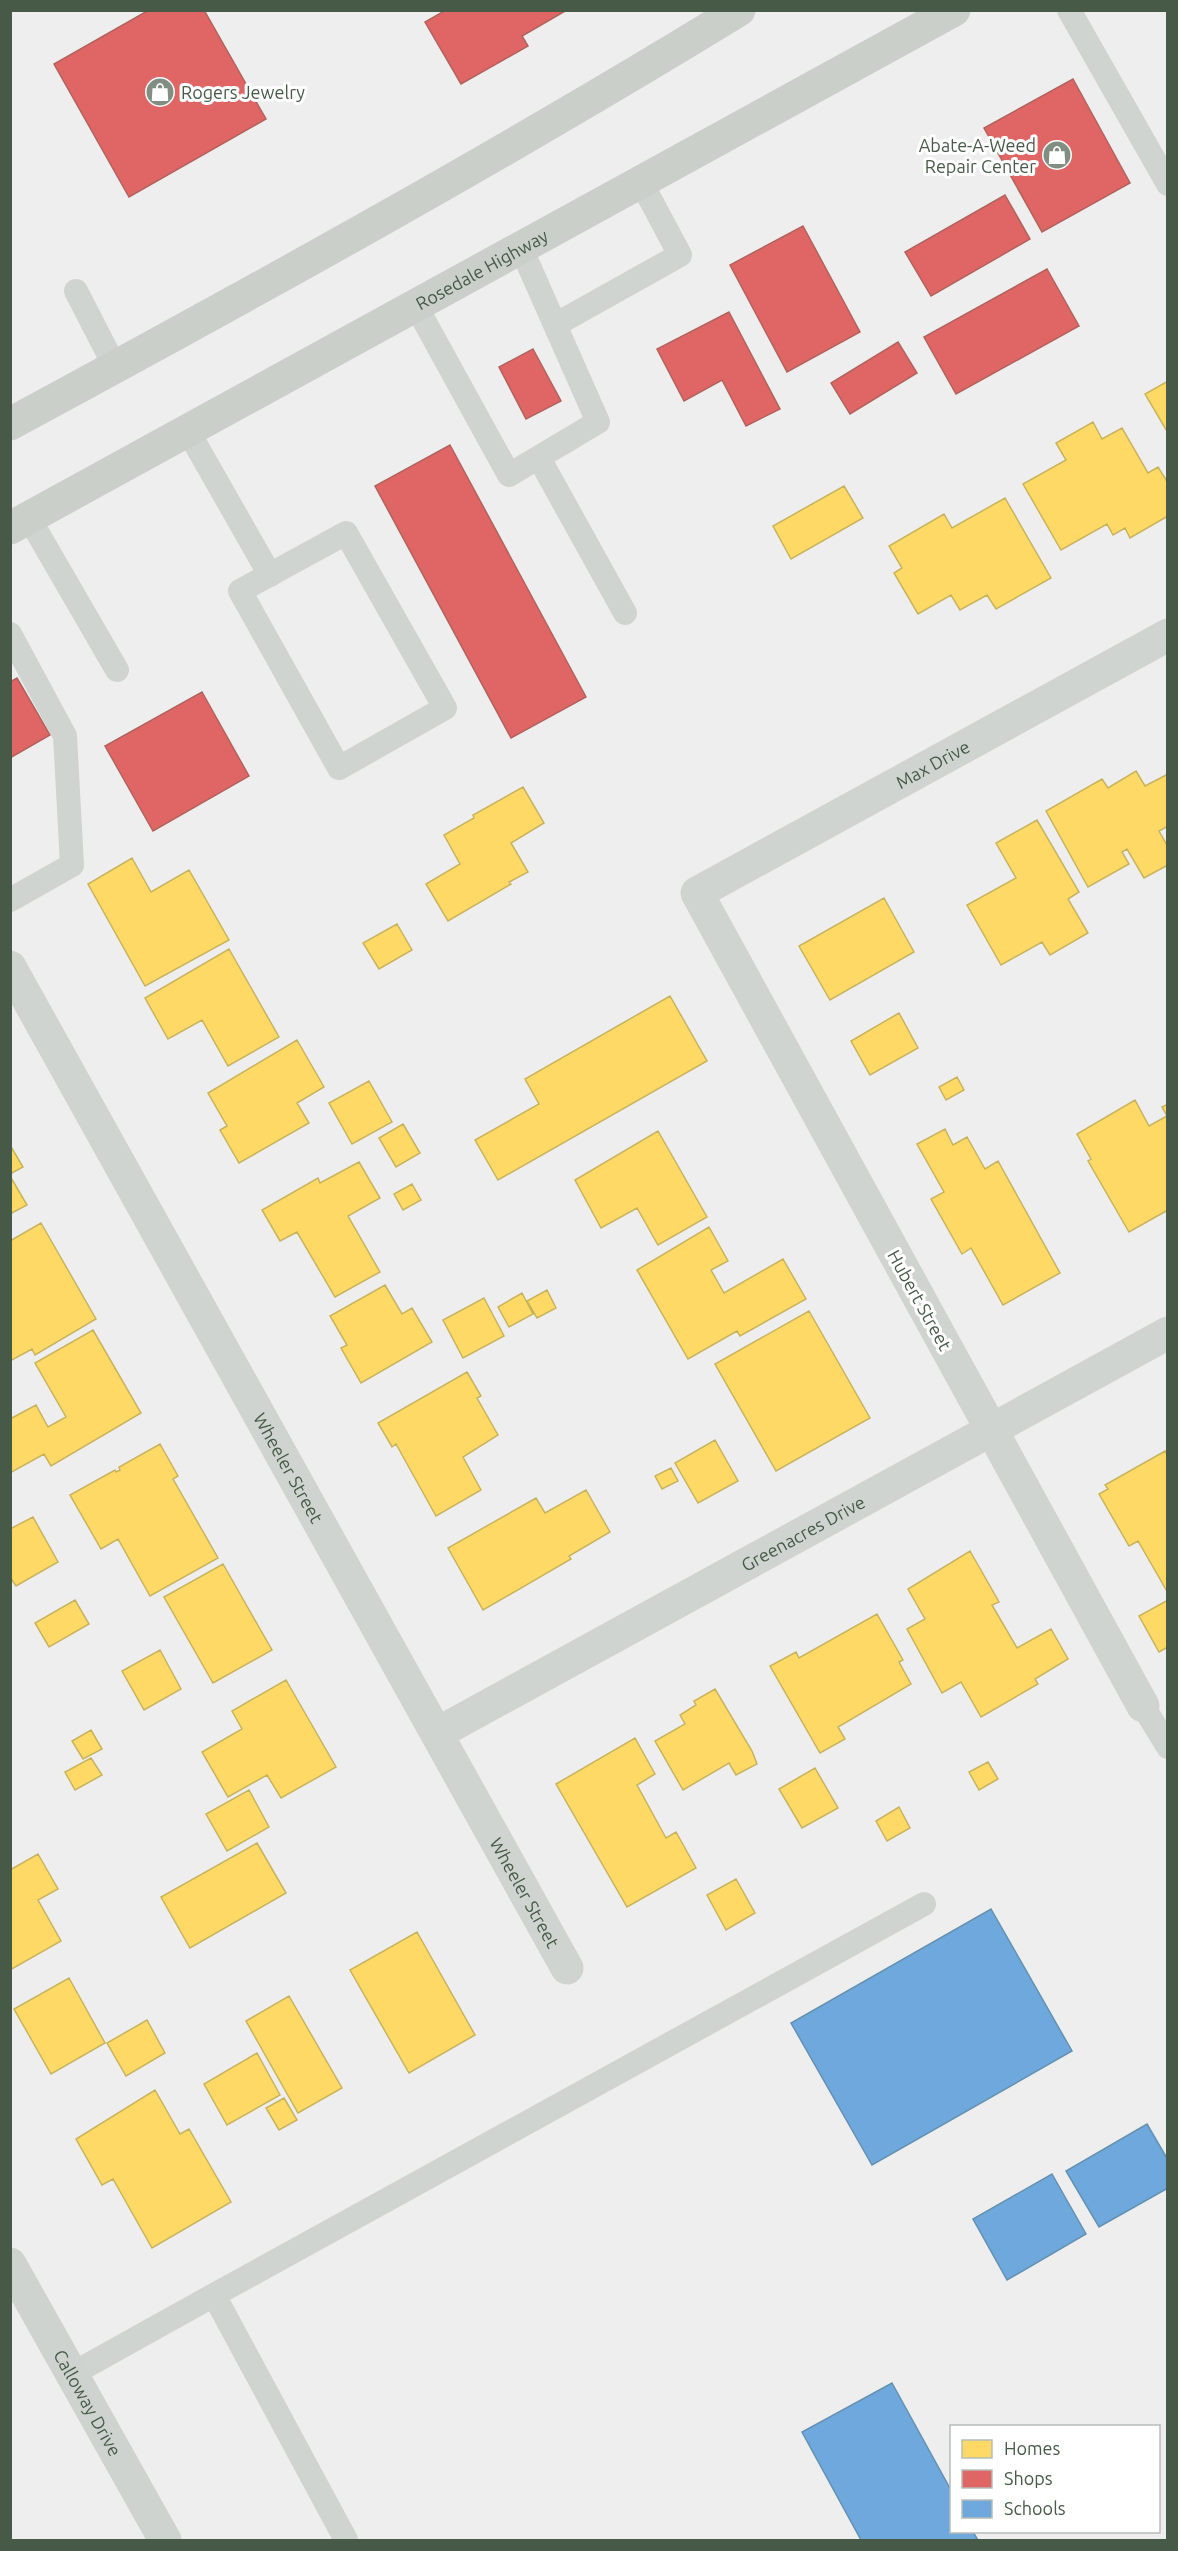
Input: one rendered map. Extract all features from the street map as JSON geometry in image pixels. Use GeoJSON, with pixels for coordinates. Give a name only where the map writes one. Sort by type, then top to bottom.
{"type":"FeatureCollection","features":[{"type":"Feature","properties":{"kind":"main road"},"geometry":{"type":"LineString","coordinates":[[10,424],[600,95],[739,10]]}},
{"type":"Feature","properties":{"kind":"main road","name":"Rosedale Highway"},"geometry":{"type":"LineString","coordinates":[[20,523],[954,10]]}},
{"type":"Feature","properties":{"kind":"main road","name":"Calloway Drive"},"geometry":{"type":"LineString","coordinates":[[10,2264],[165,2541]]}},
{"type":"Feature","properties":{"kind":"street","name":"Max Drive"},"geometry":{"type":"LineString","coordinates":[[697,893],[1167,635]]}},
{"type":"Feature","properties":{"kind":"street","name":"Hubert Street"},"geometry":{"type":"LineString","coordinates":[[697,893],[1143,1706]]}},
{"type":"Feature","properties":{"kind":"street","name":"Wheeler Street"},"geometry":{"type":"LineString","coordinates":[[10,967],[567,1968]]}},
{"type":"Feature","properties":{"kind":"street","name":"Greenacres Drive"},"geometry":{"type":"LineString","coordinates":[[438,1733],[1167,1333]]}},
{"type":"Feature","properties":{"kind":"lane"},"geometry":{"type":"LineString","coordinates":[[1069,10],[1167,184]]}},
{"type":"Feature","properties":{"kind":"lane"},"geometry":{"type":"LineString","coordinates":[[555,325],[680,255],[641,182]]}},
{"type":"Feature","properties":{"kind":"lane"},"geometry":{"type":"LineString","coordinates":[[416,306],[509,475],[598,422],[521,248]]}},
{"type":"Feature","properties":{"kind":"lane"},"geometry":{"type":"LineString","coordinates":[[76,291],[115,367]]}},
{"type":"Feature","properties":{"kind":"lane"},"geometry":{"type":"LineString","coordinates":[[188,430],[270,574]]}},
{"type":"Feature","properties":{"kind":"lane"},"geometry":{"type":"LineString","coordinates":[[539,458],[625,613]]}},
{"type":"Feature","properties":{"kind":"lane"},"geometry":{"type":"LineString","coordinates":[[20,523],[117,670]]}},
{"type":"Feature","properties":{"kind":"lane"},"geometry":{"type":"LineString","coordinates":[[345,533],[445,708],[339,768],[240,591],[270,574],[345,533]]}},
{"type":"Feature","properties":{"kind":"lane"},"geometry":{"type":"LineString","coordinates":[[10,634],[65,736],[72,865],[10,900]]}},
{"type":"Feature","properties":{"kind":"lane"},"geometry":{"type":"LineString","coordinates":[[1143,1706],[1167,1747]]}},
{"type":"Feature","properties":{"kind":"lane"},"geometry":{"type":"LineString","coordinates":[[72,2374],[924,1904]]}},
{"type":"Feature","properties":{"kind":"lane"},"geometry":{"type":"LineString","coordinates":[[214,2295],[346,2541]]}},
{"type":"Feature","properties":{"kind":"building: Homes"},"geometry":{"type":"Polygon","coordinates":[[[1168,381],[1168,433],[1145,394],[1168,381]]]}},
{"type":"Feature","properties":{"kind":"building: Homes"},"geometry":{"type":"Polygon","coordinates":[[[1093,422],[1102,439],[1122,428],[1148,473],[1158,467],[1168,483],[1168,516],[1130,538],[1125,528],[1113,535],[1107,524],[1061,550],[1023,484],[1066,460],[1056,443],[1093,422]]]}},
{"type":"Feature","properties":{"kind":"building: Homes"},"geometry":{"type":"Polygon","coordinates":[[[844,486],[863,518],[791,559],[773,526],[844,486]]]}},
{"type":"Feature","properties":{"kind":"building: Homes"},"geometry":{"type":"Polygon","coordinates":[[[1005,498],[1051,578],[996,609],[987,595],[960,610],[951,595],[918,614],[894,573],[902,568],[889,546],[944,514],[952,528],[1005,498]]]}},
{"type":"Feature","properties":{"kind":"building: Homes"},"geometry":{"type":"Polygon","coordinates":[[[1136,771],[1145,786],[1168,774],[1168,826],[1159,831],[1168,847],[1168,865],[1144,878],[1127,849],[1122,852],[1129,864],[1088,887],[1046,811],[1102,779],[1108,788],[1136,771]]]}},
{"type":"Feature","properties":{"kind":"building: Homes"},"geometry":{"type":"Polygon","coordinates":[[[523,787],[544,823],[511,843],[528,872],[448,921],[426,884],[460,864],[444,835],[474,818],[473,815],[523,787]]]}},
{"type":"Feature","properties":{"kind":"building: Homes"},"geometry":{"type":"Polygon","coordinates":[[[1037,820],[1079,892],[1068,899],[1088,933],[1050,955],[1042,942],[1001,965],[967,905],[1016,878],[996,843],[1037,820]]]}},
{"type":"Feature","properties":{"kind":"building: Homes"},"geometry":{"type":"Polygon","coordinates":[[[132,858],[151,892],[189,870],[229,940],[145,986],[88,884],[132,858]]]}},
{"type":"Feature","properties":{"kind":"building: Homes"},"geometry":{"type":"Polygon","coordinates":[[[884,898],[914,952],[830,1000],[799,946],[884,898]]]}},
{"type":"Feature","properties":{"kind":"building: Homes"},"geometry":{"type":"Polygon","coordinates":[[[397,924],[412,950],[379,969],[363,943],[397,924]]]}},
{"type":"Feature","properties":{"kind":"building: Homes"},"geometry":{"type":"Polygon","coordinates":[[[229,949],[279,1037],[228,1066],[202,1020],[168,1039],[145,998],[229,949]]]}},
{"type":"Feature","properties":{"kind":"building: Homes"},"geometry":{"type":"Polygon","coordinates":[[[670,996],[707,1061],[498,1180],[475,1140],[539,1104],[525,1079],[670,996]]]}},
{"type":"Feature","properties":{"kind":"building: Homes"},"geometry":{"type":"Polygon","coordinates":[[[899,1013],[918,1048],[870,1075],[851,1041],[899,1013]]]}},
{"type":"Feature","properties":{"kind":"building: Homes"},"geometry":{"type":"Polygon","coordinates":[[[297,1040],[324,1087],[297,1103],[309,1123],[239,1163],[220,1130],[227,1126],[208,1093],[297,1040]]]}},
{"type":"Feature","properties":{"kind":"building: Homes"},"geometry":{"type":"Polygon","coordinates":[[[957,1077],[964,1090],[946,1100],[939,1087],[957,1077]]]}},
{"type":"Feature","properties":{"kind":"building: Homes"},"geometry":{"type":"Polygon","coordinates":[[[369,1081],[392,1122],[352,1144],[329,1103],[369,1081]]]}},
{"type":"Feature","properties":{"kind":"building: Homes"},"geometry":{"type":"Polygon","coordinates":[[[1135,1100],[1149,1126],[1167,1116],[1162,1107],[1168,1104],[1168,1210],[1129,1232],[1088,1161],[1091,1159],[1077,1134],[1135,1100]]]}},
{"type":"Feature","properties":{"kind":"building: Homes"},"geometry":{"type":"Polygon","coordinates":[[[403,1124],[420,1153],[396,1167],[379,1138],[403,1124]]]}},
{"type":"Feature","properties":{"kind":"building: Homes"},"geometry":{"type":"Polygon","coordinates":[[[945,1129],[953,1145],[967,1137],[985,1169],[998,1161],[1060,1273],[1003,1305],[971,1248],[962,1254],[931,1199],[944,1192],[917,1144],[945,1129]]]}},
{"type":"Feature","properties":{"kind":"building: Homes"},"geometry":{"type":"Polygon","coordinates":[[[658,1131],[707,1217],[658,1245],[637,1208],[601,1228],[575,1180],[658,1131]]]}},
{"type":"Feature","properties":{"kind":"building: Homes"},"geometry":{"type":"Polygon","coordinates":[[[10,1145],[23,1167],[10,1174],[10,1145]]]}},
{"type":"Feature","properties":{"kind":"building: Homes"},"geometry":{"type":"Polygon","coordinates":[[[359,1162],[380,1198],[348,1216],[380,1272],[335,1297],[297,1232],[280,1241],[262,1210],[318,1178],[320,1183],[359,1162]]]}},
{"type":"Feature","properties":{"kind":"building: Homes"},"geometry":{"type":"Polygon","coordinates":[[[10,1176],[27,1205],[10,1214],[10,1176]]]}},
{"type":"Feature","properties":{"kind":"building: Homes"},"geometry":{"type":"Polygon","coordinates":[[[412,1184],[421,1200],[403,1210],[394,1194],[412,1184]]]}},
{"type":"Feature","properties":{"kind":"building: Homes"},"geometry":{"type":"Polygon","coordinates":[[[41,1223],[96,1319],[35,1355],[32,1349],[10,1361],[10,1241],[41,1223]]]}},
{"type":"Feature","properties":{"kind":"building: Homes"},"geometry":{"type":"Polygon","coordinates":[[[709,1227],[728,1261],[711,1270],[724,1293],[783,1259],[806,1299],[740,1336],[737,1331],[688,1359],[637,1270],[709,1227]]]}},
{"type":"Feature","properties":{"kind":"building: Homes"},"geometry":{"type":"Polygon","coordinates":[[[385,1285],[402,1314],[412,1308],[432,1342],[361,1383],[341,1348],[347,1345],[330,1316],[385,1285]]]}},
{"type":"Feature","properties":{"kind":"building: Homes"},"geometry":{"type":"Polygon","coordinates":[[[547,1290],[556,1308],[537,1318],[527,1301],[547,1290]]]}},
{"type":"Feature","properties":{"kind":"building: Homes"},"geometry":{"type":"Polygon","coordinates":[[[522,1293],[533,1314],[509,1327],[498,1307],[522,1293]]]}},
{"type":"Feature","properties":{"kind":"building: Homes"},"geometry":{"type":"Polygon","coordinates":[[[484,1298],[504,1336],[463,1358],[443,1320],[484,1298]]]}},
{"type":"Feature","properties":{"kind":"building: Homes"},"geometry":{"type":"Polygon","coordinates":[[[809,1311],[870,1418],[776,1471],[715,1364],[809,1311]]]}},
{"type":"Feature","properties":{"kind":"building: Homes"},"geometry":{"type":"Polygon","coordinates":[[[93,1330],[141,1413],[51,1466],[44,1454],[10,1473],[10,1419],[36,1405],[48,1427],[66,1417],[35,1363],[93,1330]]]}},
{"type":"Feature","properties":{"kind":"building: Homes"},"geometry":{"type":"Polygon","coordinates":[[[467,1372],[481,1396],[477,1398],[498,1435],[463,1457],[481,1490],[436,1516],[396,1444],[392,1447],[378,1423],[467,1372]]]}},
{"type":"Feature","properties":{"kind":"building: Homes"},"geometry":{"type":"Polygon","coordinates":[[[715,1440],[738,1481],[698,1503],[675,1463],[715,1440]]]}},
{"type":"Feature","properties":{"kind":"building: Homes"},"geometry":{"type":"Polygon","coordinates":[[[160,1444],[178,1476],[173,1479],[218,1558],[150,1596],[118,1539],[101,1549],[70,1495],[115,1470],[116,1472],[120,1470],[119,1467],[160,1444]]]}},
{"type":"Feature","properties":{"kind":"building: Homes"},"geometry":{"type":"Polygon","coordinates":[[[1165,1451],[1168,1456],[1168,1593],[1138,1541],[1129,1546],[1099,1494],[1108,1489],[1105,1485],[1165,1451]]]}},
{"type":"Feature","properties":{"kind":"building: Homes"},"geometry":{"type":"Polygon","coordinates":[[[671,1468],[678,1481],[662,1489],[655,1476],[671,1468]]]}},
{"type":"Feature","properties":{"kind":"building: Homes"},"geometry":{"type":"Polygon","coordinates":[[[586,1490],[610,1532],[569,1556],[571,1559],[483,1610],[448,1548],[536,1498],[545,1513],[586,1490]]]}},
{"type":"Feature","properties":{"kind":"building: Homes"},"geometry":{"type":"Polygon","coordinates":[[[33,1517],[58,1562],[16,1586],[10,1577],[10,1529],[33,1517]]]}},
{"type":"Feature","properties":{"kind":"building: Homes"},"geometry":{"type":"Polygon","coordinates":[[[970,1551],[999,1602],[992,1605],[1017,1648],[1051,1629],[1068,1659],[1035,1679],[1038,1684],[981,1717],[961,1682],[942,1693],[907,1629],[925,1619],[908,1589],[970,1551]]]}},
{"type":"Feature","properties":{"kind":"building: Homes"},"geometry":{"type":"Polygon","coordinates":[[[223,1564],[272,1650],[213,1683],[164,1597],[223,1564]]]}},
{"type":"Feature","properties":{"kind":"building: Homes"},"geometry":{"type":"Polygon","coordinates":[[[75,1600],[89,1624],[49,1647],[35,1623],[75,1600]]]}},
{"type":"Feature","properties":{"kind":"building: Homes"},"geometry":{"type":"Polygon","coordinates":[[[1168,1600],[1168,1647],[1159,1652],[1139,1616],[1168,1600]]]}},
{"type":"Feature","properties":{"kind":"building: Homes"},"geometry":{"type":"Polygon","coordinates":[[[877,1614],[903,1660],[899,1662],[911,1684],[838,1727],[845,1739],[820,1753],[770,1666],[796,1652],[799,1658],[877,1614]]]}},
{"type":"Feature","properties":{"kind":"building: Homes"},"geometry":{"type":"Polygon","coordinates":[[[160,1650],[181,1689],[144,1710],[122,1671],[160,1650]]]}},
{"type":"Feature","properties":{"kind":"building: Homes"},"geometry":{"type":"Polygon","coordinates":[[[286,1680],[336,1767],[281,1798],[267,1775],[228,1797],[202,1752],[242,1729],[232,1711],[286,1680]]]}},
{"type":"Feature","properties":{"kind":"building: Homes"},"geometry":{"type":"Polygon","coordinates":[[[715,1689],[752,1751],[757,1764],[736,1775],[729,1763],[683,1790],[655,1741],[685,1724],[680,1715],[696,1705],[694,1701],[715,1689]]]}},
{"type":"Feature","properties":{"kind":"building: Homes"},"geometry":{"type":"Polygon","coordinates":[[[91,1730],[102,1749],[83,1759],[72,1741],[91,1730]]]}},
{"type":"Feature","properties":{"kind":"building: Homes"},"geometry":{"type":"Polygon","coordinates":[[[635,1738],[655,1774],[637,1785],[666,1838],[676,1832],[696,1868],[627,1907],[556,1784],[635,1738]]]}},
{"type":"Feature","properties":{"kind":"building: Homes"},"geometry":{"type":"Polygon","coordinates":[[[91,1758],[102,1775],[75,1790],[65,1772],[91,1758]]]}},
{"type":"Feature","properties":{"kind":"building: Homes"},"geometry":{"type":"Polygon","coordinates":[[[988,1762],[998,1779],[979,1790],[969,1772],[988,1762]]]}},
{"type":"Feature","properties":{"kind":"building: Homes"},"geometry":{"type":"Polygon","coordinates":[[[815,1768],[838,1808],[802,1828],[779,1789],[815,1768]]]}},
{"type":"Feature","properties":{"kind":"building: Homes"},"geometry":{"type":"Polygon","coordinates":[[[249,1790],[269,1827],[227,1851],[206,1814],[249,1790]]]}},
{"type":"Feature","properties":{"kind":"building: Homes"},"geometry":{"type":"Polygon","coordinates":[[[899,1807],[910,1828],[887,1841],[876,1821],[899,1807]]]}},
{"type":"Feature","properties":{"kind":"building: Homes"},"geometry":{"type":"Polygon","coordinates":[[[257,1843],[286,1893],[190,1948],[161,1897],[257,1843]]]}},
{"type":"Feature","properties":{"kind":"building: Homes"},"geometry":{"type":"Polygon","coordinates":[[[38,1854],[58,1889],[38,1900],[61,1941],[10,1970],[10,1870],[38,1854]]]}},
{"type":"Feature","properties":{"kind":"building: Homes"},"geometry":{"type":"Polygon","coordinates":[[[736,1879],[755,1913],[726,1930],[707,1895],[736,1879]]]}},
{"type":"Feature","properties":{"kind":"building: Homes"},"geometry":{"type":"Polygon","coordinates":[[[417,1932],[475,2035],[409,2073],[350,1970],[417,1932]]]}},
{"type":"Feature","properties":{"kind":"building: Homes"},"geometry":{"type":"Polygon","coordinates":[[[69,1978],[105,2043],[51,2074],[14,2009],[69,1978]]]}},
{"type":"Feature","properties":{"kind":"building: Homes"},"geometry":{"type":"Polygon","coordinates":[[[289,1996],[342,2088],[298,2113],[246,2021],[289,1996]]]}},
{"type":"Feature","properties":{"kind":"building: Homes"},"geometry":{"type":"Polygon","coordinates":[[[147,2020],[165,2053],[126,2076],[107,2043],[147,2020]]]}},
{"type":"Feature","properties":{"kind":"building: Homes"},"geometry":{"type":"Polygon","coordinates":[[[257,2053],[280,2095],[227,2125],[204,2084],[257,2053]]]}},
{"type":"Feature","properties":{"kind":"building: Homes"},"geometry":{"type":"Polygon","coordinates":[[[155,2090],[180,2134],[189,2129],[231,2202],[152,2248],[113,2179],[102,2185],[76,2139],[155,2090]]]}},
{"type":"Feature","properties":{"kind":"building: Homes"},"geometry":{"type":"Polygon","coordinates":[[[284,2098],[297,2120],[279,2130],[266,2108],[284,2098]]]}},
{"type":"Feature","properties":{"kind":"building: Shops","name":"Rogers Jewelry"},"geometry":{"type":"Polygon","coordinates":[[[149,10],[204,10],[266,119],[129,197],[54,64],[149,10]]]}},
{"type":"Feature","properties":{"kind":"building: Shops"},"geometry":{"type":"Polygon","coordinates":[[[446,10],[567,10],[522,36],[528,46],[461,84],[425,22],[446,10]]]}},
{"type":"Feature","properties":{"kind":"building: Shops","name":"Abate-A-Weed Repair Center"},"geometry":{"type":"Polygon","coordinates":[[[1073,79],[1130,183],[1042,232],[984,128],[1073,79]]]}},
{"type":"Feature","properties":{"kind":"building: Shops"},"geometry":{"type":"Polygon","coordinates":[[[1005,195],[1030,239],[931,296],[905,252],[1005,195]]]}},
{"type":"Feature","properties":{"kind":"building: Shops"},"geometry":{"type":"Polygon","coordinates":[[[803,226],[860,332],[787,372],[730,265],[803,226]]]}},
{"type":"Feature","properties":{"kind":"building: Shops"},"geometry":{"type":"Polygon","coordinates":[[[1047,269],[1079,326],[956,394],[924,337],[1047,269]]]}},
{"type":"Feature","properties":{"kind":"building: Shops"},"geometry":{"type":"Polygon","coordinates":[[[729,312],[780,409],[746,426],[722,380],[684,401],[657,349],[729,312]]]}},
{"type":"Feature","properties":{"kind":"building: Shops"},"geometry":{"type":"Polygon","coordinates":[[[898,342],[917,373],[850,414],[831,383],[898,342]]]}},
{"type":"Feature","properties":{"kind":"building: Shops"},"geometry":{"type":"Polygon","coordinates":[[[533,349],[561,401],[526,419],[499,367],[533,349]]]}},
{"type":"Feature","properties":{"kind":"building: Shops"},"geometry":{"type":"Polygon","coordinates":[[[450,445],[586,697],[511,738],[375,486],[450,445]]]}},
{"type":"Feature","properties":{"kind":"building: Shops"},"geometry":{"type":"Polygon","coordinates":[[[17,678],[50,735],[10,758],[10,682],[17,678]]]}},
{"type":"Feature","properties":{"kind":"building: Shops"},"geometry":{"type":"Polygon","coordinates":[[[202,692],[249,776],[153,831],[105,746],[202,692]]]}},
{"type":"Feature","properties":{"kind":"building: Schools"},"geometry":{"type":"Polygon","coordinates":[[[991,1909],[1072,2051],[872,2165],[791,2023],[991,1909]]]}},
{"type":"Feature","properties":{"kind":"building: Schools"},"geometry":{"type":"Polygon","coordinates":[[[1147,2124],[1168,2160],[1168,2188],[1099,2227],[1066,2171],[1147,2124]]]}},
{"type":"Feature","properties":{"kind":"building: Schools"},"geometry":{"type":"Polygon","coordinates":[[[1052,2174],[1086,2234],[1007,2280],[973,2219],[1052,2174]]]}},
{"type":"Feature","properties":{"kind":"building: Schools"},"geometry":{"type":"Polygon","coordinates":[[[892,2383],[950,2488],[950,2533],[974,2533],[978,2540],[861,2540],[802,2432],[892,2383]]]}},
{"type":"Feature","properties":{"kind":"place","name":"Rogers Jewelry"},"geometry":{"type":"Point","coordinates":[160,92]}},
{"type":"Feature","properties":{"kind":"place","name":"Abate-A-Weed Repair Center"},"geometry":{"type":"Point","coordinates":[1057,155]}}]}
